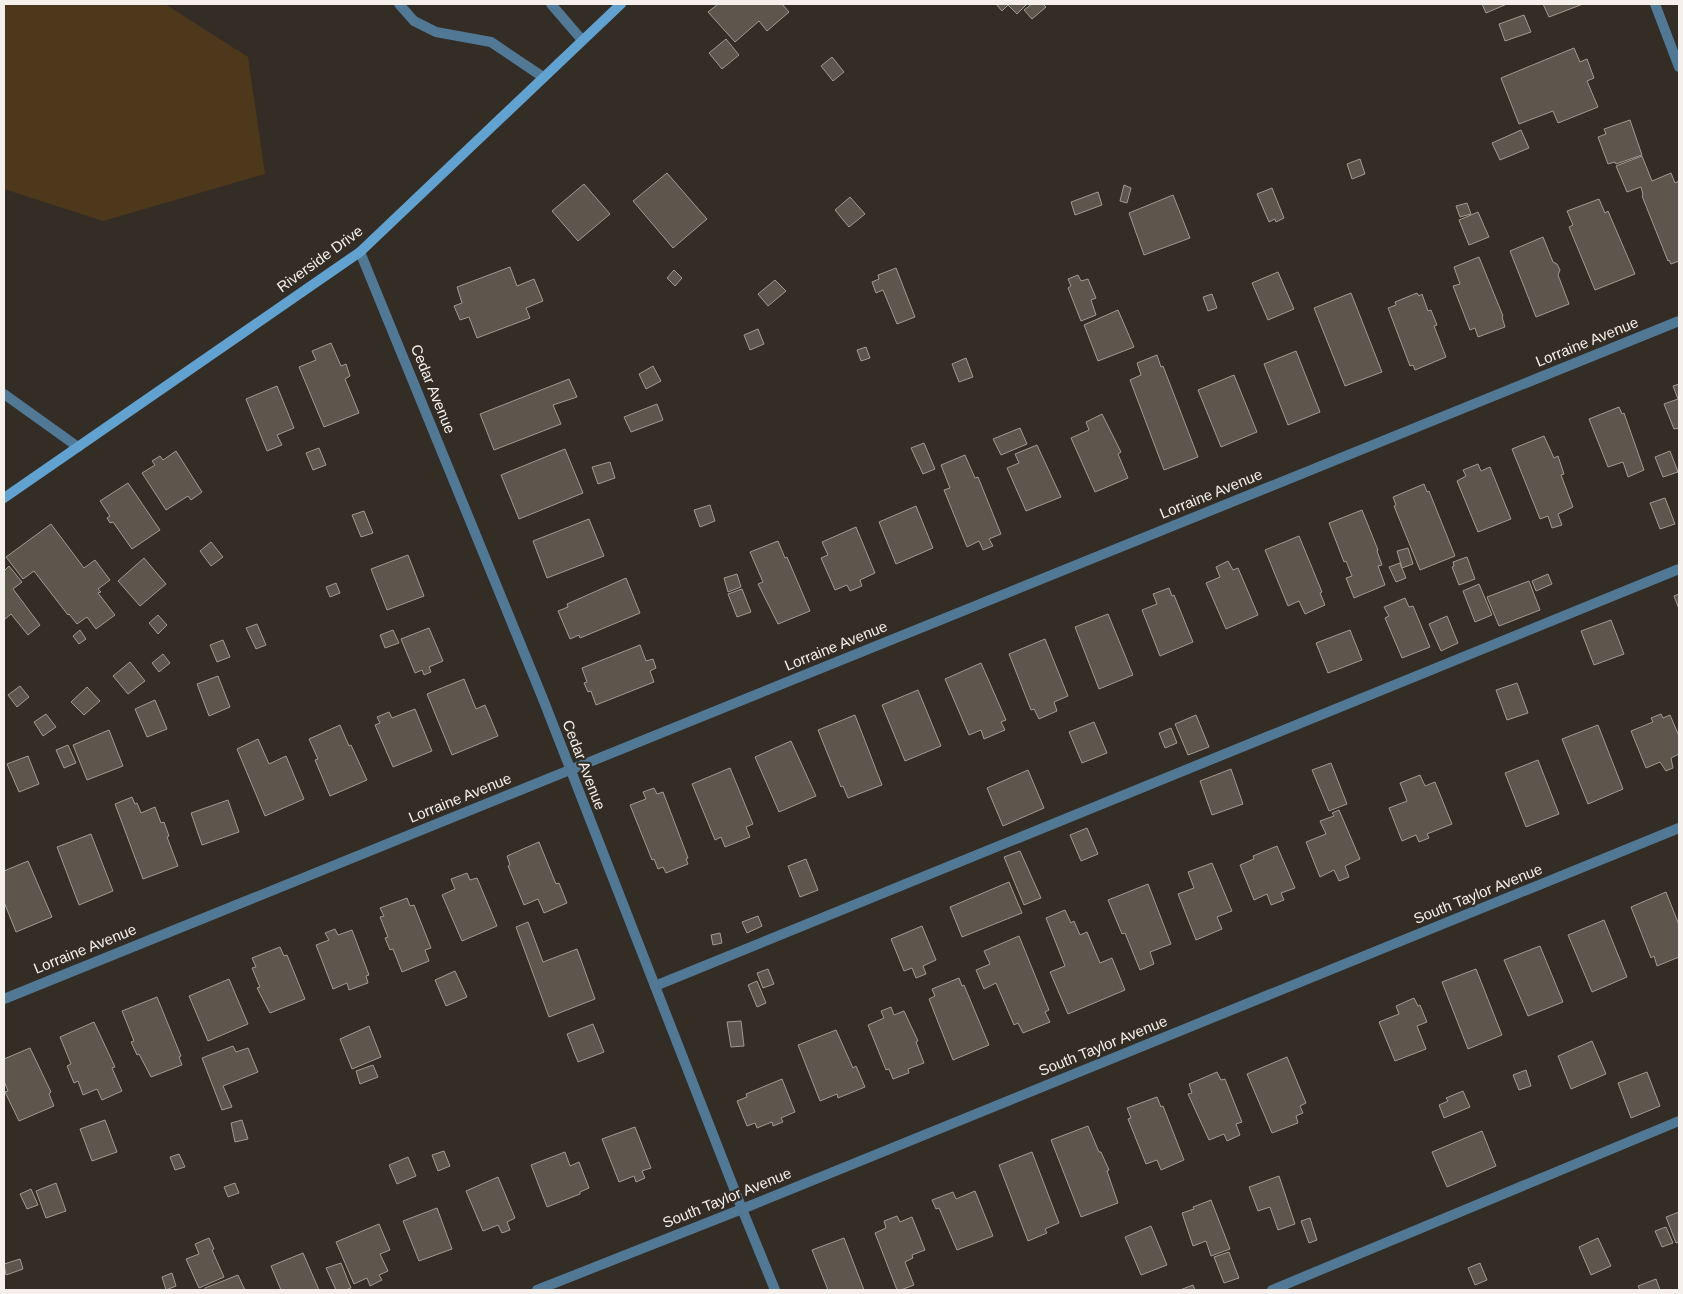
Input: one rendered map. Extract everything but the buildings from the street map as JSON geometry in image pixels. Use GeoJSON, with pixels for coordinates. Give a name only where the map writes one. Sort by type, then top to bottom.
{"type":"FeatureCollection","features":[{"type":"Feature","properties":{"kind":"street"},"geometry":{"type":"LineString","coordinates":[[398,4],[414,21],[436,32],[491,42],[543,78]]}},
{"type":"Feature","properties":{"kind":"street"},"geometry":{"type":"LineString","coordinates":[[550,4],[582,40]]}},
{"type":"Feature","properties":{"kind":"street","name":"Riverside Drive"},"geometry":{"type":"LineString","coordinates":[[4,498],[360,252],[622,4]]}},
{"type":"Feature","properties":{"kind":"street"},"geometry":{"type":"LineString","coordinates":[[1655,4],[1679,67]]}},
{"type":"Feature","properties":{"kind":"street","name":"Cedar Avenue"},"geometry":{"type":"LineString","coordinates":[[360,252],[488,563],[775,1290]]}},
{"type":"Feature","properties":{"kind":"street","name":"Lorraine Avenue"},"geometry":{"type":"LineString","coordinates":[[4,999],[1679,321]]}},
{"type":"Feature","properties":{"kind":"street"},"geometry":{"type":"LineString","coordinates":[[4,394],[78,447]]}},
{"type":"Feature","properties":{"kind":"street"},"geometry":{"type":"LineString","coordinates":[[655,986],[1679,569]]}},
{"type":"Feature","properties":{"kind":"street","name":"South Taylor Avenue"},"geometry":{"type":"LineString","coordinates":[[537,1290],[742,1209],[1679,828]]}},
{"type":"Feature","properties":{"kind":"street"},"geometry":{"type":"LineString","coordinates":[[1272,1290],[1679,1121]]}},
{"type":"Feature","properties":{"kind":"shaded area"},"geometry":{"type":"Polygon","coordinates":[[[4,4],[165,4],[248,57],[265,174],[103,221],[4,189],[4,4]]]}}]}
